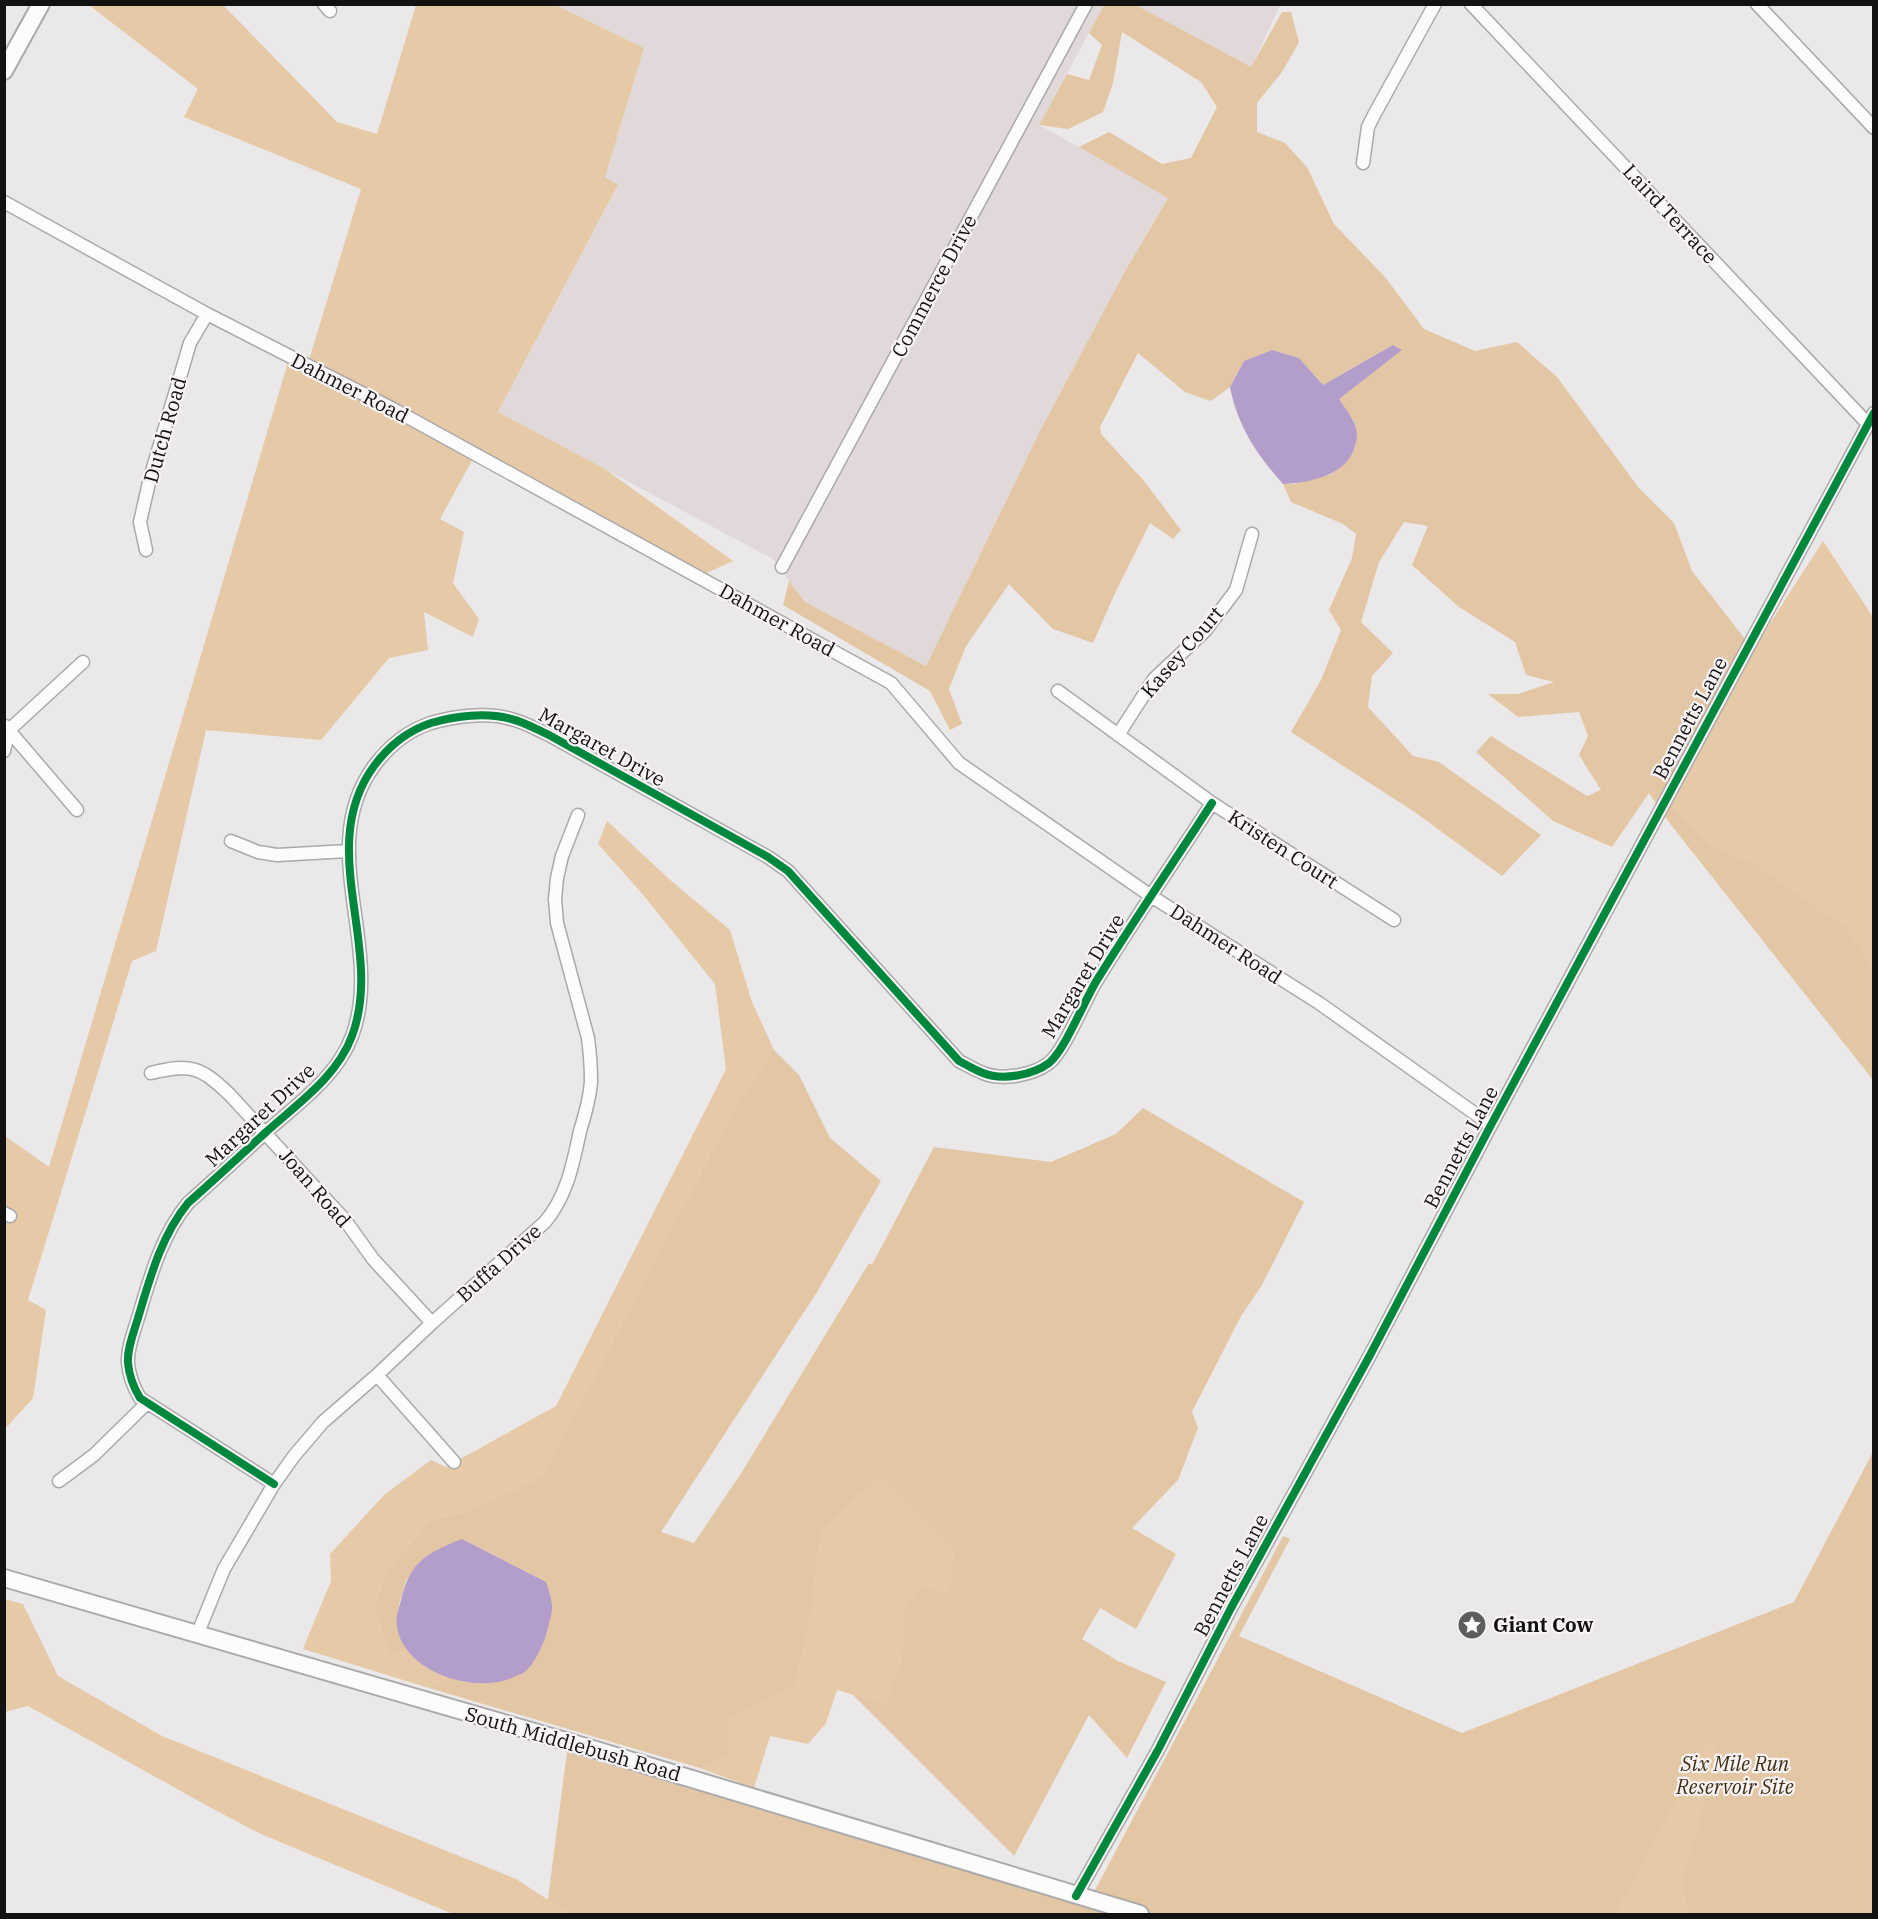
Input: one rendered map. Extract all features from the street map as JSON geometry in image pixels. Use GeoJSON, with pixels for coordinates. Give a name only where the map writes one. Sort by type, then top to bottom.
{"type":"FeatureCollection","features":[{"type":"Feature","properties":{"kind":"street","name":"Commerce Drive"},"geometry":{"type":"LineString","coordinates":[[782,567],[1086,4]]}},
{"type":"Feature","properties":{"kind":"street"},"geometry":{"type":"LineString","coordinates":[[1363,163],[1368,127],[1435,4]]}},
{"type":"Feature","properties":{"kind":"street","name":"Laird Terrace"},"geometry":{"type":"LineString","coordinates":[[1471,4],[1871,418]]}},
{"type":"Feature","properties":{"kind":"street"},"geometry":{"type":"LineString","coordinates":[[1757,4],[1874,128]]}},
{"type":"Feature","properties":{"kind":"street"},"geometry":{"type":"LineString","coordinates":[[4,71],[40,5]]}},
{"type":"Feature","properties":{"kind":"street","name":"Dahmer Road"},"geometry":{"type":"LineString","coordinates":[[4,202],[207,314],[394,410],[891,683],[959,763],[1151,896],[1319,1003],[1491,1125]]}},
{"type":"Feature","properties":{"kind":"street","name":"Dutch Road"},"geometry":{"type":"LineString","coordinates":[[146,549],[140,522],[150,478],[190,344],[207,314]]}},
{"type":"Feature","properties":{"kind":"street","name":"Bennetts Lane"},"geometry":{"type":"LineString","coordinates":[[1076,1896],[1158,1750],[1706,722],[1871,418]]}},
{"type":"Feature","properties":{"kind":"street","name":"Kasey Court"},"geometry":{"type":"LineString","coordinates":[[1118,735],[1154,679],[1205,631],[1236,590],[1252,534]]}},
{"type":"Feature","properties":{"kind":"street"},"geometry":{"type":"LineString","coordinates":[[4,751],[7,727],[82,662]]}},
{"type":"Feature","properties":{"kind":"street","name":"Kristen Court"},"geometry":{"type":"LineString","coordinates":[[1058,691],[1212,803],[1394,920]]}},
{"type":"Feature","properties":{"kind":"street","name":"Margaret Drive"},"geometry":{"type":"LineString","coordinates":[[274,1484],[140,1398],[135,1390],[128,1363],[129,1348],[154,1263],[177,1217],[188,1203],[318,1087],[338,1064],[353,1034],[361,996],[348,851],[351,816],[364,780],[395,742],[422,726],[464,716],[497,716],[518,721],[549,735],[768,857],[788,871],[959,1060],[984,1074],[999,1076],[1031,1072],[1051,1061],[1096,981],[1212,803]]}},
{"type":"Feature","properties":{"kind":"street"},"geometry":{"type":"LineString","coordinates":[[7,727],[77,810]]}},
{"type":"Feature","properties":{"kind":"street","name":"Buffa Drive"},"geometry":{"type":"LineString","coordinates":[[197,1635],[224,1569],[274,1484],[294,1456],[323,1422],[545,1222],[555,1211],[562,1197],[588,1098],[591,1056],[557,923],[555,899],[562,856],[578,814]]}},
{"type":"Feature","properties":{"kind":"street"},"geometry":{"type":"LineString","coordinates":[[231,841],[258,852],[278,855],[348,851]]}},
{"type":"Feature","properties":{"kind":"street","name":"Joan Road"},"geometry":{"type":"LineString","coordinates":[[151,1073],[165,1069],[192,1068],[212,1077],[345,1220],[373,1259],[432,1323]]}},
{"type":"Feature","properties":{"kind":"street"},"geometry":{"type":"LineString","coordinates":[[377,1375],[454,1462]]}},
{"type":"Feature","properties":{"kind":"street"},"geometry":{"type":"LineString","coordinates":[[59,1481],[94,1455],[147,1403]]}},
{"type":"Feature","properties":{"kind":"street","name":"South Middlebush Road"},"geometry":{"type":"LineString","coordinates":[[4,1578],[586,1747],[1140,1914]]}},
{"type":"Feature","properties":{"kind":"shaded area"},"geometry":{"type":"Polygon","coordinates":[[[89,5],[223,5],[337,122],[377,134],[416,5],[556,5],[644,48],[605,177],[618,185],[498,412],[605,469],[733,561],[702,575],[477,451],[440,519],[464,532],[453,583],[479,619],[473,637],[424,612],[428,650],[389,658],[321,740],[206,730],[156,951],[132,961],[28,1300],[46,1310],[33,1398],[5,1429],[5,1136],[49,1167],[291,352],[309,360],[361,189],[184,117],[198,89],[89,5]]]}},
{"type":"Feature","properties":{"kind":"shaded area"},"geometry":{"type":"Polygon","coordinates":[[[556,5],[1104,5],[1039,125],[1168,197],[1124,273],[1041,429],[926,666],[805,602],[773,559],[498,412],[618,186],[605,177],[644,48],[556,5]]]}},
{"type":"Feature","properties":{"kind":"shaded area"},"geometry":{"type":"Polygon","coordinates":[[[1136,5],[1280,5],[1251,68],[1136,5]]]}},
{"type":"Feature","properties":{"kind":"shaded area"},"geometry":{"type":"Polygon","coordinates":[[[1393,345],[1402,350],[1339,399],[1351,416],[1357,431],[1354,449],[1343,466],[1314,480],[1283,484],[1249,439],[1233,401],[1230,387],[1244,361],[1272,350],[1299,358],[1323,385],[1393,345]]]}},
{"type":"Feature","properties":{"kind":"shaded area"},"geometry":{"type":"Polygon","coordinates":[[[1823,541],[1873,617],[1873,972],[1846,927],[1808,903],[1759,867],[1711,845],[1670,807],[1745,662],[1823,541]]]}},
{"type":"Feature","properties":{"kind":"shaded area"},"geometry":{"type":"Polygon","coordinates":[[[607,821],[669,879],[730,930],[752,1002],[774,1050],[735,1106],[542,1476],[468,1511],[431,1519],[386,1571],[374,1608],[391,1656],[407,1650],[426,1666],[448,1677],[429,1688],[303,1649],[331,1581],[330,1554],[384,1495],[431,1460],[446,1467],[556,1406],[726,1069],[715,984],[640,891],[598,844],[607,821]]]}},
{"type":"Feature","properties":{"kind":"shaded area"},"geometry":{"type":"Polygon","coordinates":[[[879,1476],[955,1550],[949,1593],[920,1588],[905,1610],[902,1662],[885,1704],[837,1690],[826,1723],[808,1744],[770,1736],[754,1788],[700,1768],[729,1757],[728,1721],[796,1684],[809,1621],[820,1532],[879,1476]]]}},
{"type":"Feature","properties":{"kind":"shaded area"},"geometry":{"type":"Polygon","coordinates":[[[462,1539],[546,1582],[552,1609],[543,1644],[529,1668],[514,1677],[498,1682],[481,1683],[444,1676],[427,1668],[413,1657],[402,1643],[396,1621],[409,1576],[415,1567],[430,1554],[462,1539]]]}},
{"type":"Feature","properties":{"kind":"shaded area"},"geometry":{"type":"Polygon","coordinates":[[[5,1599],[23,1604],[58,1676],[162,1736],[516,1879],[570,1914],[453,1914],[261,1834],[28,1706],[5,1712],[5,1599]]]}},
{"type":"Feature","properties":{"kind":"shaded area"},"geometry":{"type":"Polygon","coordinates":[[[1709,1740],[1719,1753],[1683,1880],[1688,1914],[1615,1914],[1709,1740]]]}},
{"type":"Feature","properties":{"kind":"green space"},"geometry":{"type":"Polygon","coordinates":[[[1104,5],[1136,5],[1251,67],[1282,12],[1291,12],[1299,42],[1282,72],[1257,103],[1257,132],[1285,143],[1307,167],[1334,224],[1385,277],[1424,329],[1475,351],[1517,342],[1557,377],[1639,488],[1674,523],[1692,571],[1745,639],[1756,659],[1873,808],[1873,1080],[1671,825],[1649,793],[1612,847],[1553,821],[1476,752],[1491,736],[1587,796],[1601,790],[1579,755],[1588,736],[1579,712],[1518,717],[1488,694],[1518,694],[1554,682],[1526,675],[1515,642],[1459,607],[1412,565],[1428,526],[1404,522],[1379,562],[1361,622],[1393,653],[1372,676],[1368,707],[1413,756],[1439,762],[1541,835],[1502,876],[1416,813],[1291,732],[1321,680],[1341,630],[1329,610],[1352,558],[1356,534],[1343,524],[1291,502],[1283,484],[1294,484],[1332,474],[1354,422],[1338,399],[1401,350],[1393,345],[1323,385],[1299,358],[1272,350],[1244,361],[1230,387],[1211,401],[1185,392],[1138,353],[1100,427],[1101,434],[1145,482],[1181,530],[1173,539],[1150,523],[1093,643],[1053,629],[1009,584],[966,646],[949,689],[962,724],[950,730],[930,691],[783,605],[789,581],[805,602],[926,666],[1041,429],[1124,273],[1168,198],[1079,147],[1109,132],[1162,164],[1191,158],[1217,107],[1201,82],[1122,32],[1113,83],[1103,112],[1068,129],[1039,125],[1067,74],[1089,80],[1102,45],[1089,33],[1104,5]]]}},
{"type":"Feature","properties":{"kind":"green space"},"geometry":{"type":"Polygon","coordinates":[[[774,1050],[799,1075],[830,1138],[881,1181],[817,1292],[661,1532],[694,1543],[742,1472],[869,1263],[872,1265],[934,1147],[1051,1162],[1116,1134],[1143,1108],[1304,1202],[1262,1285],[1241,1316],[1192,1412],[1198,1428],[1178,1480],[1132,1528],[1176,1554],[1136,1629],[1100,1608],[1082,1639],[1118,1661],[1166,1682],[1127,1758],[1089,1715],[1014,1856],[814,1656],[803,1650],[796,1685],[728,1721],[730,1757],[700,1768],[429,1688],[448,1677],[465,1682],[546,1582],[462,1539],[406,1580],[398,1623],[407,1650],[391,1657],[374,1608],[386,1571],[431,1519],[468,1511],[542,1476],[735,1106],[774,1050]]]}},
{"type":"Feature","properties":{"kind":"green space","name":"Six Mile Run Reservoir Site"},"geometry":{"type":"Polygon","coordinates":[[[1873,1452],[1873,1914],[546,1914],[567,1752],[1086,1907],[1283,1536],[1290,1539],[1239,1636],[1462,1733],[1794,1602],[1873,1452]]]}},
{"type":"Feature","properties":{"kind":"cycle path"},"geometry":{"type":"LineString","coordinates":[[1076,1896],[1158,1750],[1231,1608],[1369,1357],[1491,1125],[1874,413]]}},
{"type":"Feature","properties":{"kind":"cycle path"},"geometry":{"type":"LineString","coordinates":[[274,1484],[140,1398],[129,1372],[131,1340],[163,1243],[188,1203],[315,1089],[337,1064],[352,1036],[360,1002],[361,968],[349,864],[350,830],[357,798],[374,766],[399,740],[431,723],[450,718],[481,715],[516,720],[549,735],[768,857],[788,871],[959,1061],[983,1073],[1008,1077],[1035,1071],[1049,1063],[1062,1047],[1097,980],[1212,803]]}},
{"type":"Feature","properties":{"kind":"place","name":"Giant Cow"},"geometry":{"type":"Point","coordinates":[1472,1625]}}]}
